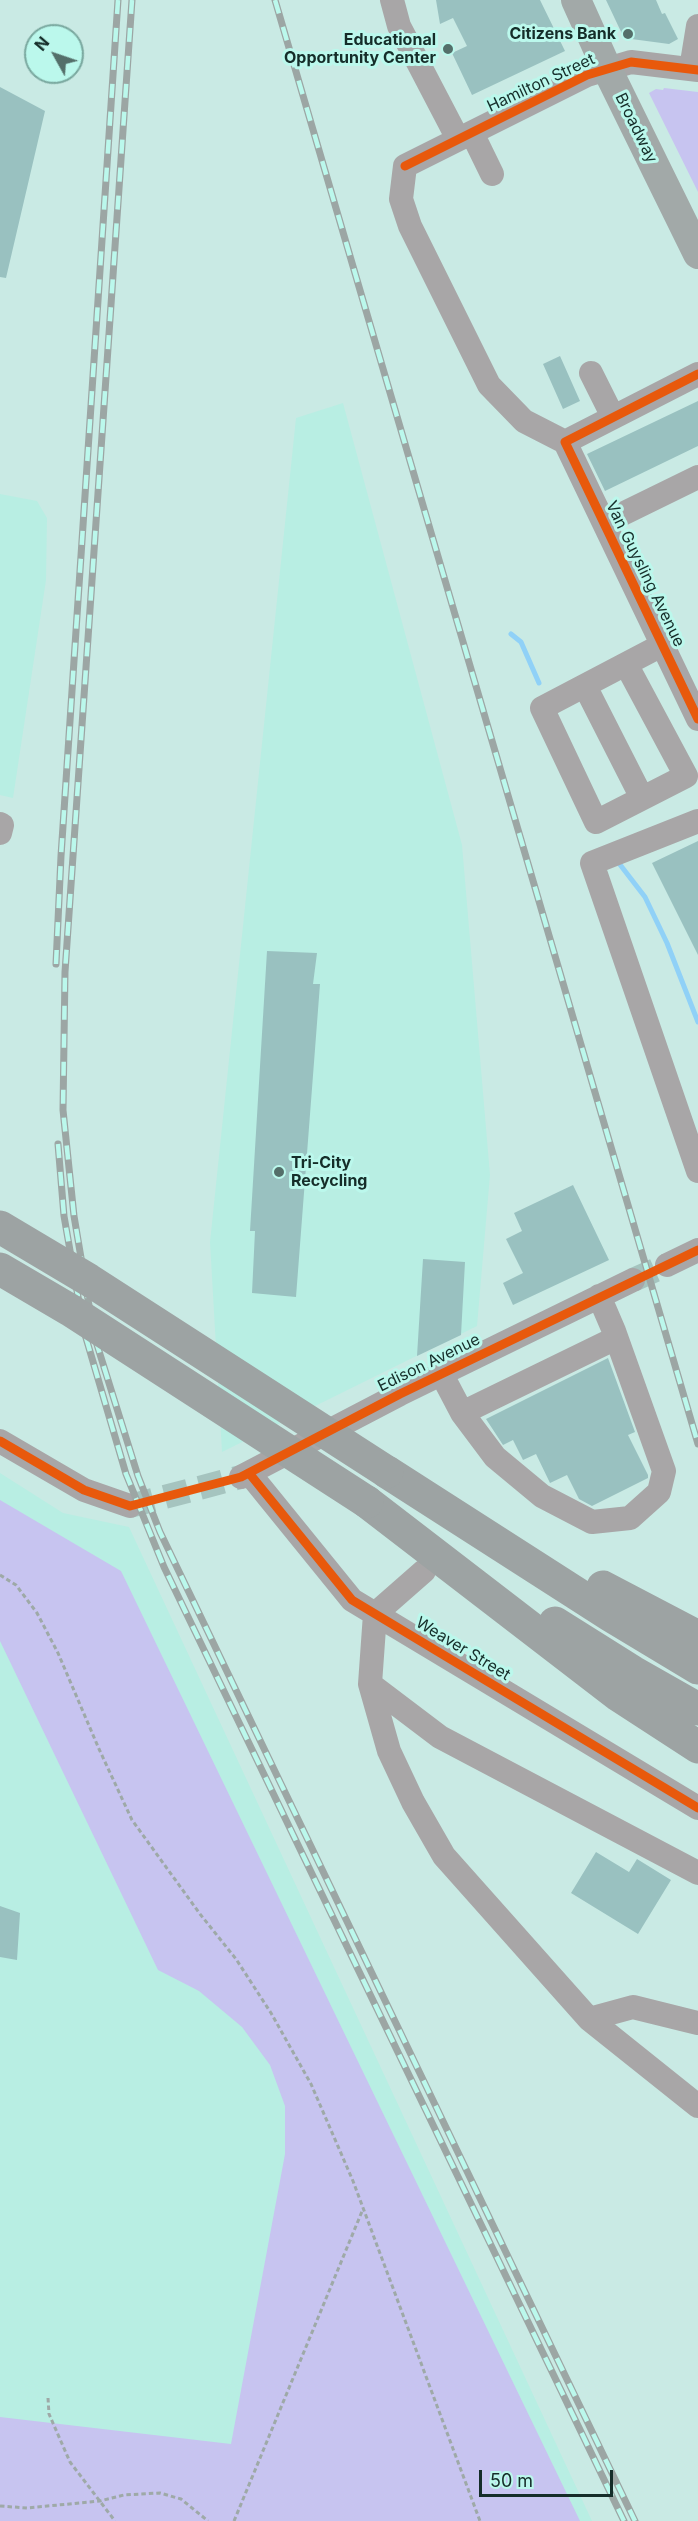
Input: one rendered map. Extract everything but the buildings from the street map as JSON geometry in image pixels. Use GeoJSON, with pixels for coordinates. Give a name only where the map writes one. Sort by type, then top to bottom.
{"type":"FeatureCollection","features":[{"type":"Feature","properties":{"kind":"highway"},"geometry":{"type":"LineString","coordinates":[[0,1227],[99,1286],[610,1616],[698,1668]]}},
{"type":"Feature","properties":{"kind":"highway"},"geometry":{"type":"LineString","coordinates":[[0,1269],[70,1310],[590,1646],[698,1709]]}},
{"type":"Feature","properties":{"kind":"highway"},"geometry":{"type":"LineString","coordinates":[[387,1472],[698,1637]]}},
{"type":"Feature","properties":{"kind":"highway"},"geometry":{"type":"LineString","coordinates":[[367,1502],[618,1695],[698,1747]]}},
{"type":"Feature","properties":{"kind":"main road","name":"Broadway"},"geometry":{"type":"LineString","coordinates":[[576,0],[607,69],[698,255]]}},
{"type":"Feature","properties":{"kind":"street"},"geometry":{"type":"LineString","coordinates":[[392,0],[399,26],[465,136],[492,174]]}},
{"type":"Feature","properties":{"kind":"street"},"geometry":{"type":"LineString","coordinates":[[695,70],[698,26]]}},
{"type":"Feature","properties":{"kind":"street","name":"Hamilton Street"},"geometry":{"type":"LineString","coordinates":[[565,442],[524,421],[489,385],[410,226],[401,199],[405,166],[587,75],[631,62],[695,70]]}},
{"type":"Feature","properties":{"kind":"street"},"geometry":{"type":"LineString","coordinates":[[591,373],[613,417]]}},
{"type":"Feature","properties":{"kind":"street"},"geometry":{"type":"LineString","coordinates":[[565,442],[698,374]]}},
{"type":"Feature","properties":{"kind":"street","name":"Van Guysling Avenue"},"geometry":{"type":"LineString","coordinates":[[565,442],[698,719]]}},
{"type":"Feature","properties":{"kind":"street"},"geometry":{"type":"LineString","coordinates":[[604,523],[698,477]]}},
{"type":"Feature","properties":{"kind":"street"},"geometry":{"type":"LineString","coordinates":[[626,664],[686,776],[596,822],[542,708],[662,645]]}},
{"type":"Feature","properties":{"kind":"street"},"geometry":{"type":"LineString","coordinates":[[585,686],[642,798]]}},
{"type":"Feature","properties":{"kind":"street"},"geometry":{"type":"LineString","coordinates":[[698,821],[592,863],[698,1171]]}},
{"type":"Feature","properties":{"kind":"street"},"geometry":{"type":"LineString","coordinates":[[0,824],[2,825],[0,833]]}},
{"type":"Feature","properties":{"kind":"street"},"geometry":{"type":"LineString","coordinates":[[667,1264],[698,1250]]}},
{"type":"Feature","properties":{"kind":"street","name":"Edison Avenue"},"geometry":{"type":"LineString","coordinates":[[245,1475],[441,1373],[633,1280]]}},
{"type":"Feature","properties":{"kind":"street"},"geometry":{"type":"LineString","coordinates":[[441,1373],[462,1413],[495,1457],[542,1497],[592,1522],[630,1518],[658,1492],[664,1471],[599,1296]]}},
{"type":"Feature","properties":{"kind":"street"},"geometry":{"type":"LineString","coordinates":[[462,1413],[616,1338]]}},
{"type":"Feature","properties":{"kind":"street"},"geometry":{"type":"LineString","coordinates":[[0,1442],[84,1490],[130,1506]]}},
{"type":"Feature","properties":{"kind":"street","name":"Weaver Street"},"geometry":{"type":"LineString","coordinates":[[245,1475],[352,1600],[698,1808]]}},
{"type":"Feature","properties":{"kind":"street"},"geometry":{"type":"LineString","coordinates":[[424,1571],[375,1614],[370,1684],[389,1751],[413,1802],[444,1856],[589,2019],[698,2106]]}},
{"type":"Feature","properties":{"kind":"street"},"geometry":{"type":"LineString","coordinates":[[370,1684],[440,1737],[697,1871]]}},
{"type":"Feature","properties":{"kind":"street"},"geometry":{"type":"LineString","coordinates":[[589,2019],[633,2007],[698,2023]]}},
{"type":"Feature","properties":{"kind":"path"},"geometry":{"type":"LineString","coordinates":[[0,1575],[16,1586],[43,1623],[132,1820],[200,1914],[236,1959],[271,2013],[326,2114],[364,2208],[480,2521]]}},
{"type":"Feature","properties":{"kind":"path"},"geometry":{"type":"LineString","coordinates":[[234,2521],[364,2208]]}},
{"type":"Feature","properties":{"kind":"path"},"geometry":{"type":"LineString","coordinates":[[48,2398],[50,2414],[70,2462],[115,2521]]}},
{"type":"Feature","properties":{"kind":"path"},"geometry":{"type":"LineString","coordinates":[[0,2506],[27,2508],[100,2501],[124,2495],[160,2493],[181,2499],[208,2521]]}},
{"type":"Feature","properties":{"kind":"shaded area"},"geometry":{"type":"Polygon","coordinates":[[[664,88],[698,92],[698,192],[649,93],[664,88]]]}},
{"type":"Feature","properties":{"kind":"shaded area","name":"Tri-City Recycling"},"geometry":{"type":"Polygon","coordinates":[[[343,403],[462,845],[490,1175],[477,1326],[222,1452],[210,1242],[296,418],[343,403]]]}},
{"type":"Feature","properties":{"kind":"shaded area"},"geometry":{"type":"Polygon","coordinates":[[[0,494],[37,501],[47,518],[46,580],[13,798],[0,795],[0,494]]]}},
{"type":"Feature","properties":{"kind":"shaded area"},"geometry":{"type":"Polygon","coordinates":[[[0,1473],[63,1513],[129,1527],[592,2521],[0,2521],[0,1473]]]}},
{"type":"Feature","properties":{"kind":"shaded area"},"geometry":{"type":"Polygon","coordinates":[[[0,1500],[121,1571],[580,2521],[0,2521],[0,2417],[231,2444],[285,2154],[285,2106],[270,2065],[242,2027],[199,1991],[158,1970],[0,1641],[0,1500]]]}},
{"type":"Feature","properties":{"kind":"waterway"},"geometry":{"type":"LineString","coordinates":[[511,634],[521,642],[539,683]]}},
{"type":"Feature","properties":{"kind":"waterway"},"geometry":{"type":"LineString","coordinates":[[618,862],[645,897],[667,943],[698,1022]]}},
{"type":"Feature","properties":{"kind":"tunnel"},"geometry":{"type":"LineString","coordinates":[[633,1280],[667,1265]]}},
{"type":"Feature","properties":{"kind":"tunnel"},"geometry":{"type":"LineString","coordinates":[[130,1506],[241,1477]]}},
{"type":"Feature","properties":{"kind":"railway"},"geometry":{"type":"LineString","coordinates":[[56,964],[61,856],[118,0]]}},
{"type":"Feature","properties":{"kind":"railway"},"geometry":{"type":"LineString","coordinates":[[132,0],[65,972],[63,1110],[74,1216],[94,1335],[138,1476],[160,1532],[635,2521]]}},
{"type":"Feature","properties":{"kind":"railway"},"geometry":{"type":"LineString","coordinates":[[275,0],[698,1444]]}},
{"type":"Feature","properties":{"kind":"railway"},"geometry":{"type":"LineString","coordinates":[[58,1144],[64,1216],[84,1331],[126,1474],[164,1567],[624,2521]]}},
{"type":"Feature","properties":{"kind":"cycle path"},"geometry":{"type":"LineString","coordinates":[[405,166],[587,75],[631,62],[698,70]]}},
{"type":"Feature","properties":{"kind":"cycle path"},"geometry":{"type":"LineString","coordinates":[[698,374],[565,442],[698,719]]}},
{"type":"Feature","properties":{"kind":"cycle path"},"geometry":{"type":"LineString","coordinates":[[0,1441],[84,1490],[130,1506],[241,1477],[400,1394],[698,1250]]}},
{"type":"Feature","properties":{"kind":"cycle path"},"geometry":{"type":"LineString","coordinates":[[249,1473],[352,1600],[698,1808]]}},
{"type":"Feature","properties":{"kind":"place","name":"Citizens Bank"},"geometry":{"type":"Point","coordinates":[628,34]}},
{"type":"Feature","properties":{"kind":"place","name":"Educational Opportunity Center"},"geometry":{"type":"Point","coordinates":[448,49]}},
{"type":"Feature","properties":{"kind":"place","name":"Tri-City Recycling"},"geometry":{"type":"Point","coordinates":[279,1172]}}]}
